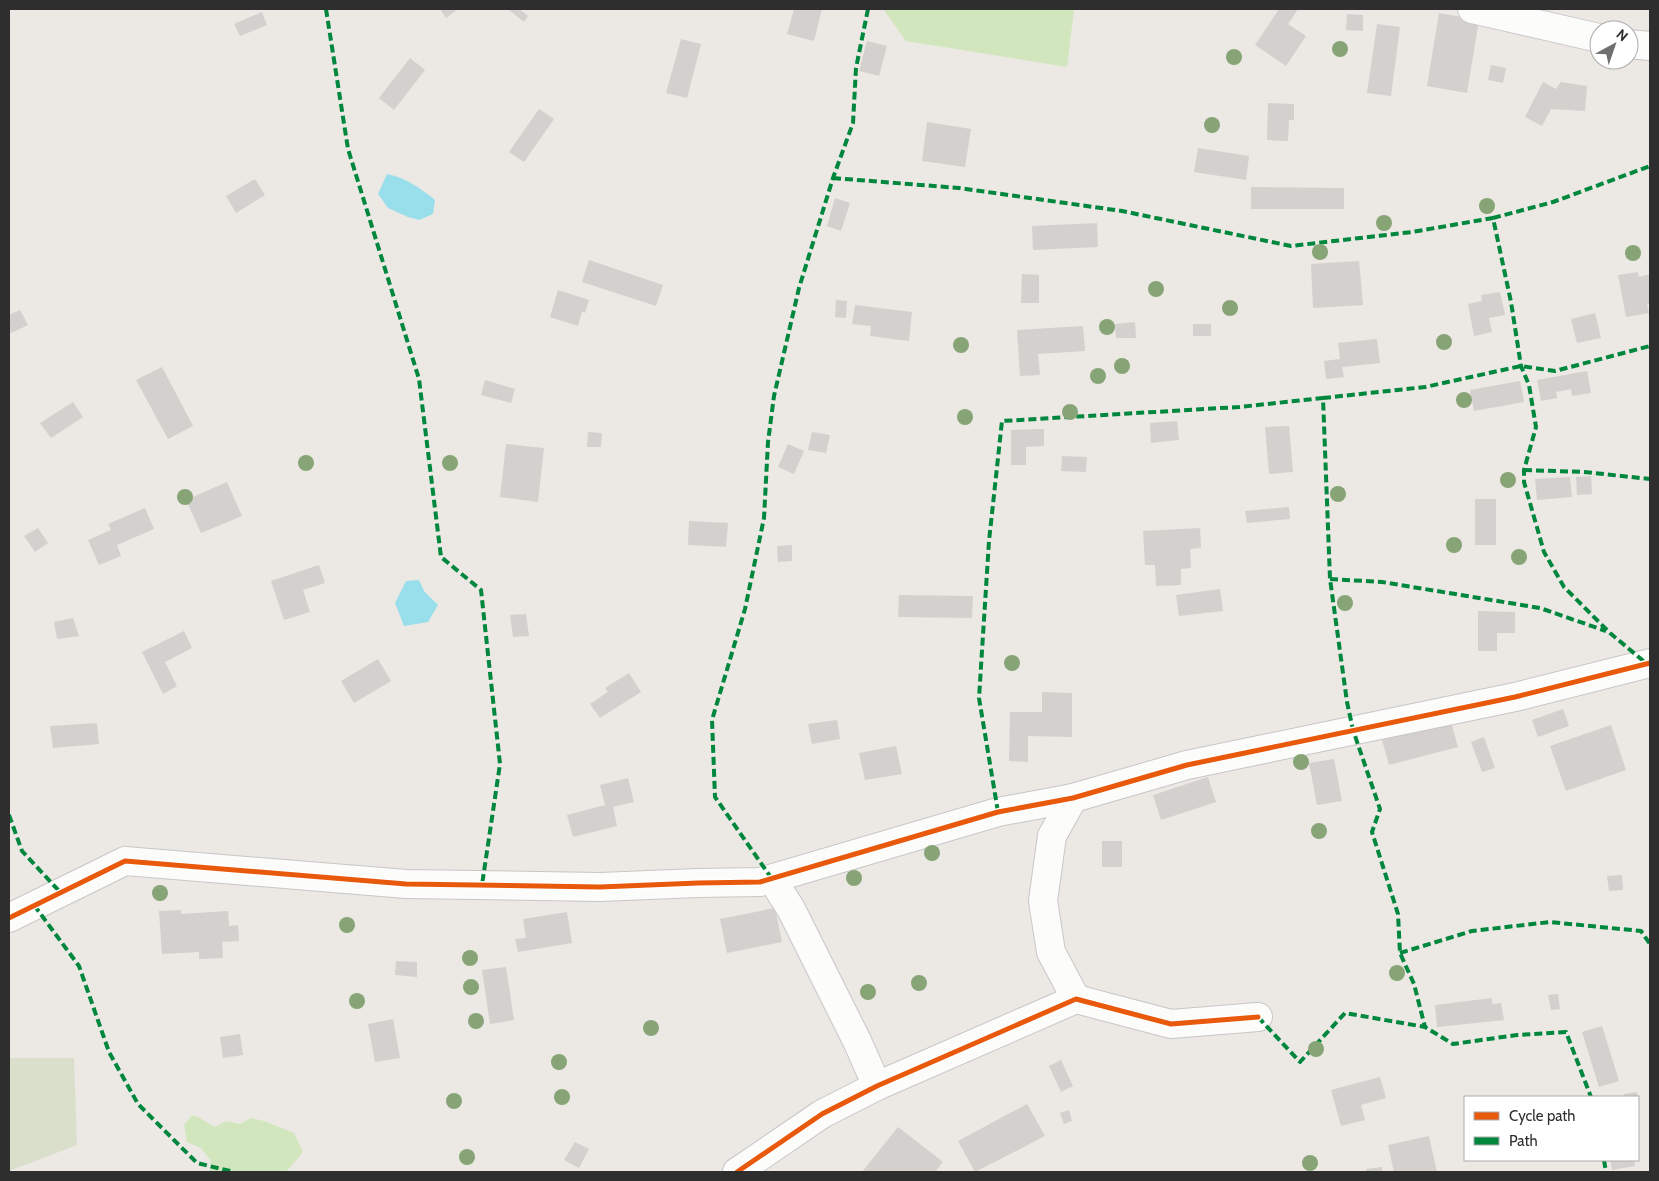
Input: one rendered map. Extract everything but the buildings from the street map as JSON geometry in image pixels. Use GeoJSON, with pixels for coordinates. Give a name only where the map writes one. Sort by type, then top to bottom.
{"type":"FeatureCollection","features":[{"type":"Feature","properties":{"kind":"street"},"geometry":{"type":"LineString","coordinates":[[1472,9],[1589,36]]}},
{"type":"Feature","properties":{"kind":"street"},"geometry":{"type":"LineString","coordinates":[[9,918],[125,861],[406,884],[600,887],[698,882],[760,882],[998,812],[1073,798],[1187,765],[1515,697],[1650,663]]}},
{"type":"Feature","properties":{"kind":"street"},"geometry":{"type":"LineString","coordinates":[[1073,798],[1052,836],[1044,901],[1051,952],[1076,998]]}},
{"type":"Feature","properties":{"kind":"street"},"geometry":{"type":"LineString","coordinates":[[772,879],[791,909],[809,944],[877,1086]]}},
{"type":"Feature","properties":{"kind":"street"},"geometry":{"type":"LineString","coordinates":[[737,1172],[822,1114],[877,1086],[1076,998],[1171,1024],[1258,1018]]}},
{"type":"Feature","properties":{"kind":"green space"},"geometry":{"type":"Polygon","coordinates":[[[883,9],[1074,9],[1067,67],[906,41],[883,9]]]}},
{"type":"Feature","properties":{"kind":"green space"},"geometry":{"type":"Polygon","coordinates":[[[9,1058],[74,1058],[77,1145],[9,1171],[9,1058]]]}},
{"type":"Feature","properties":{"kind":"green space"},"geometry":{"type":"Polygon","coordinates":[[[192,1115],[215,1127],[226,1121],[240,1124],[251,1118],[264,1121],[294,1133],[303,1152],[286,1172],[209,1172],[211,1161],[201,1148],[187,1142],[184,1125],[192,1115]]]}},
{"type":"Feature","properties":{"kind":"water"},"geometry":{"type":"Polygon","coordinates":[[[387,174],[412,184],[435,200],[433,214],[419,220],[388,208],[378,194],[387,174]]]}},
{"type":"Feature","properties":{"kind":"water"},"geometry":{"type":"Polygon","coordinates":[[[419,580],[424,591],[438,605],[428,622],[404,626],[395,603],[406,581],[419,580]]]}},
{"type":"Feature","properties":{"kind":"marked path"},"geometry":{"type":"LineString","coordinates":[[326,9],[348,149],[419,379],[441,557],[481,590],[500,764],[482,885]]}},
{"type":"Feature","properties":{"kind":"marked path"},"geometry":{"type":"LineString","coordinates":[[772,879],[715,797],[712,720],[745,609],[764,518],[768,442],[774,396],[799,288],[833,178],[853,123],[856,68],[868,9]]}},
{"type":"Feature","properties":{"kind":"marked path"},"geometry":{"type":"LineString","coordinates":[[1493,218],[1553,202],[1650,166]]}},
{"type":"Feature","properties":{"kind":"marked path"},"geometry":{"type":"LineString","coordinates":[[833,178],[959,188],[1122,211],[1291,246],[1412,232],[1493,218],[1511,302],[1521,366],[1529,385],[1536,427],[1524,470],[1524,482],[1544,552],[1564,587],[1610,633],[1647,664]]}},
{"type":"Feature","properties":{"kind":"marked path"},"geometry":{"type":"LineString","coordinates":[[1323,398],[1425,387],[1521,366],[1555,371],[1650,346]]}},
{"type":"Feature","properties":{"kind":"marked path"},"geometry":{"type":"LineString","coordinates":[[998,812],[979,698],[989,541],[1002,421],[1239,407],[1323,398],[1330,579],[1347,702],[1353,730],[1380,809],[1372,832],[1398,914],[1400,953],[1414,984],[1425,1027]]}},
{"type":"Feature","properties":{"kind":"marked path"},"geometry":{"type":"LineString","coordinates":[[1524,470],[1584,472],[1650,479]]}},
{"type":"Feature","properties":{"kind":"marked path"},"geometry":{"type":"LineString","coordinates":[[1330,579],[1382,582],[1540,608],[1606,631]]}},
{"type":"Feature","properties":{"kind":"marked path"},"geometry":{"type":"LineString","coordinates":[[9,815],[22,851],[60,892]]}},
{"type":"Feature","properties":{"kind":"marked path"},"geometry":{"type":"LineString","coordinates":[[34,905],[79,966],[109,1052],[138,1104],[197,1163],[234,1172]]}},
{"type":"Feature","properties":{"kind":"marked path"},"geometry":{"type":"LineString","coordinates":[[1400,953],[1472,931],[1550,922],[1641,931],[1650,944]]}},
{"type":"Feature","properties":{"kind":"marked path"},"geometry":{"type":"LineString","coordinates":[[1258,1017],[1300,1062],[1345,1013],[1425,1027],[1453,1044],[1517,1035],[1566,1032],[1591,1096]]}},
{"type":"Feature","properties":{"kind":"marked path"},"geometry":{"type":"LineString","coordinates":[[1604,1161],[1606,1172]]}},
{"type":"Feature","properties":{"kind":"cycle path"},"geometry":{"type":"LineString","coordinates":[[9,918],[125,861],[406,884],[600,887],[760,882],[998,812],[1073,798],[1187,765],[1515,697],[1650,663]]}},
{"type":"Feature","properties":{"kind":"cycle path"},"geometry":{"type":"LineString","coordinates":[[737,1172],[822,1114],[877,1086],[1076,999],[1171,1024],[1258,1017]]}}]}
